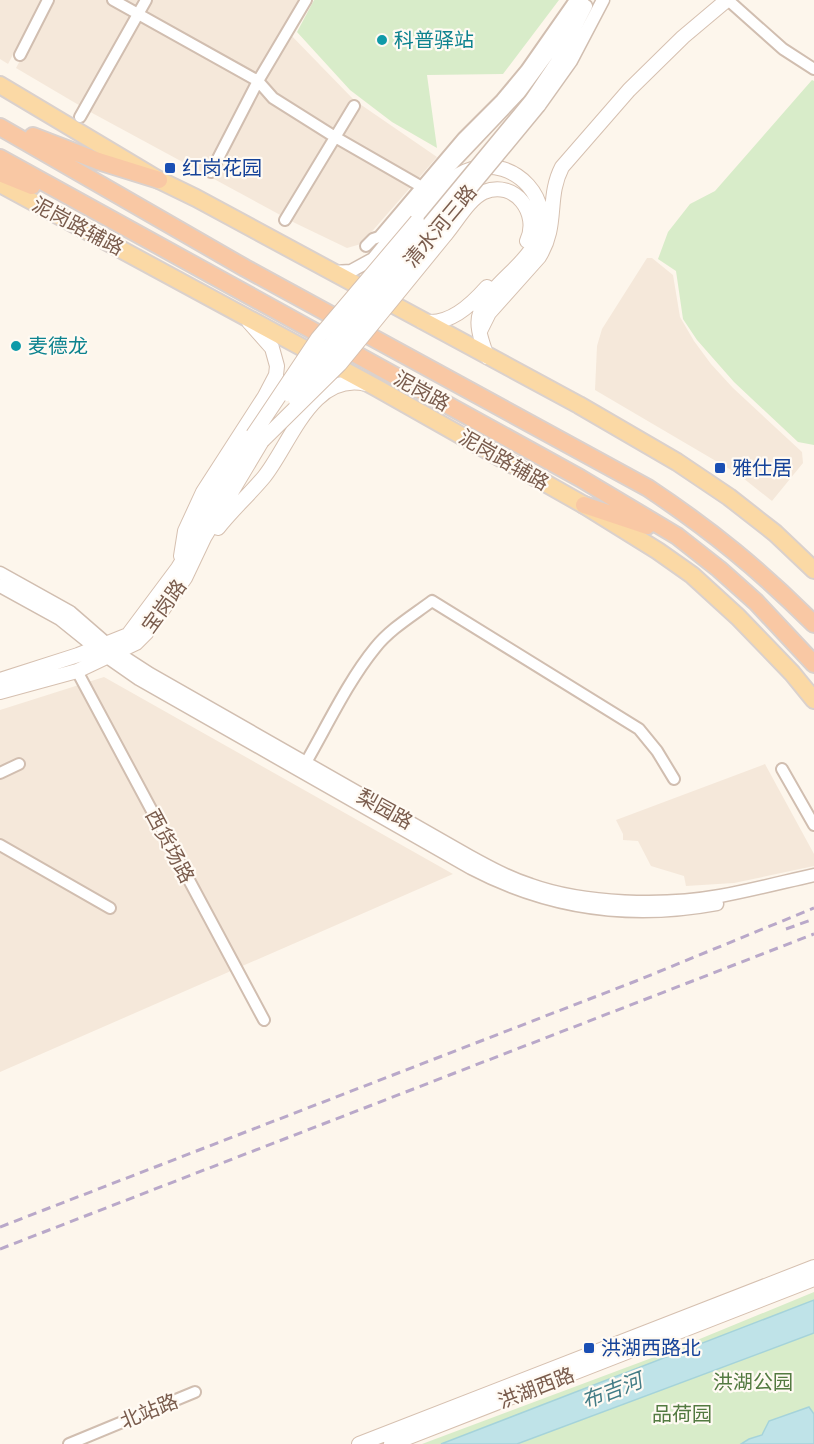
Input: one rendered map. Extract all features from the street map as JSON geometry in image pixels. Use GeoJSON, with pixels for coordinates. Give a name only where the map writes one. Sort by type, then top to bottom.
{"type":"FeatureCollection","features":[{"type":"Feature","properties":{"kind":"highway"},"geometry":{"type":"LineString","coordinates":[[0,126],[21,131],[98,161],[159,180]]}},
{"type":"Feature","properties":{"kind":"highway","name":"泥岗路"},"geometry":{"type":"LineString","coordinates":[[0,126],[245,268],[648,488],[697,520],[733,548],[814,624]]}},
{"type":"Feature","properties":{"kind":"highway","name":"泥岗路"},"geometry":{"type":"LineString","coordinates":[[0,158],[560,467],[677,536],[756,602],[814,664]]}},
{"type":"Feature","properties":{"kind":"highway"},"geometry":{"type":"LineString","coordinates":[[0,173],[41,190],[74,200]]}},
{"type":"Feature","properties":{"kind":"highway"},"geometry":{"type":"LineString","coordinates":[[584,505],[677,536]]}},
{"type":"Feature","properties":{"kind":"highway"},"geometry":{"type":"LineString","coordinates":[[802,651],[814,674]]}},
{"type":"Feature","properties":{"kind":"main road"},"geometry":{"type":"LineString","coordinates":[[480,331],[489,313],[545,246],[552,221],[552,193],[562,166],[629,90],[683,37],[727,0]]}},
{"type":"Feature","properties":{"kind":"main road"},"geometry":{"type":"LineString","coordinates":[[0,85],[159,180],[608,421],[729,497],[775,533],[814,570]]}},
{"type":"Feature","properties":{"kind":"main road"},"geometry":{"type":"LineString","coordinates":[[258,438],[318,338],[449,182],[472,169],[493,167],[513,173],[526,182],[535,194],[542,214],[540,234],[529,254],[483,304],[477,320],[487,357]]}},
{"type":"Feature","properties":{"kind":"main road","name":"泥岗路辅路"},"geometry":{"type":"LineString","coordinates":[[0,184],[377,388],[584,505],[658,550],[692,575],[738,617],[792,673],[814,700]]}},
{"type":"Feature","properties":{"kind":"main road"},"geometry":{"type":"LineString","coordinates":[[258,438],[340,364],[475,198],[490,190],[498,189],[513,194],[527,208],[531,218],[532,228],[522,249],[471,304],[442,320],[429,322],[420,320]]}},
{"type":"Feature","properties":{"kind":"main road"},"geometry":{"type":"LineString","coordinates":[[182,573],[185,531],[189,519],[203,492],[276,375],[277,366],[272,348],[244,316]]}},
{"type":"Feature","properties":{"kind":"main road"},"geometry":{"type":"LineString","coordinates":[[182,573],[233,509],[265,475],[288,436],[328,389],[348,382],[377,388]]}},
{"type":"Feature","properties":{"kind":"main road","name":"宝岗路"},"geometry":{"type":"LineString","coordinates":[[0,680],[136,643],[147,632],[204,538],[258,438]]}},
{"type":"Feature","properties":{"kind":"main road","name":"宝岗路"},"geometry":{"type":"LineString","coordinates":[[0,692],[77,671],[106,650]]}},
{"type":"Feature","properties":{"kind":"main road","name":"洪湖西路"},"geometry":{"type":"LineString","coordinates":[[780,1280],[814,1258]]}},
{"type":"Feature","properties":{"kind":"main road","name":"洪湖西路"},"geometry":{"type":"LineString","coordinates":[[359,1444],[814,1267]]}},
{"type":"Feature","properties":{"kind":"main road","name":"洪湖西路"},"geometry":{"type":"LineString","coordinates":[[391,1444],[814,1279]]}},
{"type":"Feature","properties":{"kind":"street"},"geometry":{"type":"LineString","coordinates":[[20,55],[48,0]]}},
{"type":"Feature","properties":{"kind":"street"},"geometry":{"type":"LineString","coordinates":[[114,0],[258,81],[273,98],[422,187]]}},
{"type":"Feature","properties":{"kind":"street"},"geometry":{"type":"LineString","coordinates":[[80,117],[146,0]]}},
{"type":"Feature","properties":{"kind":"street"},"geometry":{"type":"LineString","coordinates":[[211,172],[258,81],[306,0]]}},
{"type":"Feature","properties":{"kind":"street"},"geometry":{"type":"LineString","coordinates":[[366,246],[373,239],[380,237],[463,138],[501,100],[526,70],[575,0]]}},
{"type":"Feature","properties":{"kind":"street"},"geometry":{"type":"LineString","coordinates":[[331,272],[351,271],[373,259],[448,168],[519,93],[550,52],[582,0]]}},
{"type":"Feature","properties":{"kind":"street","name":"清水河三路"},"geometry":{"type":"LineString","coordinates":[[535,103],[590,0]]}},
{"type":"Feature","properties":{"kind":"street","name":"清水河三路"},"geometry":{"type":"LineString","coordinates":[[258,438],[571,62],[603,0]]}},
{"type":"Feature","properties":{"kind":"street"},"geometry":{"type":"LineString","coordinates":[[727,0],[783,49],[814,69]]}},
{"type":"Feature","properties":{"kind":"street"},"geometry":{"type":"LineString","coordinates":[[285,220],[354,106]]}},
{"type":"Feature","properties":{"kind":"street","name":"梨园路"},"geometry":{"type":"LineString","coordinates":[[0,573],[70,612],[106,650],[139,679],[471,868],[530,895],[588,907],[672,910],[718,904],[814,876]]}},
{"type":"Feature","properties":{"kind":"street","name":"梨园路"},"geometry":{"type":"LineString","coordinates":[[0,586],[60,620],[106,650],[305,764],[513,879],[555,892],[611,899],[675,901],[719,896],[814,876]]}},
{"type":"Feature","properties":{"kind":"street"},"geometry":{"type":"LineString","coordinates":[[305,764],[362,665],[375,647],[390,632],[432,602],[639,729],[657,751],[674,779]]}},
{"type":"Feature","properties":{"kind":"street","name":"西货场路"},"geometry":{"type":"LineString","coordinates":[[77,671],[264,1020]]}},
{"type":"Feature","properties":{"kind":"street"},"geometry":{"type":"LineString","coordinates":[[0,773],[19,764]]}},
{"type":"Feature","properties":{"kind":"street"},"geometry":{"type":"LineString","coordinates":[[782,769],[814,825]]}},
{"type":"Feature","properties":{"kind":"street"},"geometry":{"type":"LineString","coordinates":[[0,845],[110,908]]}},
{"type":"Feature","properties":{"kind":"street","name":"北站路"},"geometry":{"type":"LineString","coordinates":[[69,1444],[195,1392]]}},
{"type":"Feature","properties":{"kind":"shaded area"},"geometry":{"type":"Polygon","coordinates":[[[0,0],[42,0],[8,64],[0,59],[0,0]]]}},
{"type":"Feature","properties":{"kind":"shaded area","name":"红岗花园"},"geometry":{"type":"Polygon","coordinates":[[[52,0],[300,0],[285,29],[354,100],[437,157],[361,244],[347,248],[295,223],[94,114],[16,68],[52,0]]]}},
{"type":"Feature","properties":{"kind":"shaded area","name":"雅仕居"},"geometry":{"type":"Polygon","coordinates":[[[647,258],[652,258],[673,275],[680,317],[711,364],[733,388],[802,452],[803,463],[772,501],[738,474],[595,390],[597,346],[602,329],[647,258]]]}},
{"type":"Feature","properties":{"kind":"shaded area"},"geometry":{"type":"Polygon","coordinates":[[[104,677],[453,874],[0,1072],[0,710],[104,677]]]}},
{"type":"Feature","properties":{"kind":"shaded area"},"geometry":{"type":"Polygon","coordinates":[[[765,764],[814,854],[814,866],[734,883],[686,886],[684,876],[651,866],[638,841],[623,840],[623,834],[616,820],[765,764]]]}},
{"type":"Feature","properties":{"kind":"green space"},"geometry":{"type":"Polygon","coordinates":[[[314,0],[559,0],[503,74],[427,75],[437,148],[392,122],[350,90],[297,32],[314,0]]]}},
{"type":"Feature","properties":{"kind":"green space"},"geometry":{"type":"Polygon","coordinates":[[[812,80],[814,81],[814,445],[798,442],[734,382],[697,340],[683,319],[676,271],[658,259],[668,232],[690,204],[715,191],[812,80]]]}},
{"type":"Feature","properties":{"kind":"green space","name":"洪湖公园"},"geometry":{"type":"Polygon","coordinates":[[[814,1292],[814,1444],[422,1444],[673,1350],[814,1292]]]}},
{"type":"Feature","properties":{"kind":"water","name":"布吉河"},"geometry":{"type":"Polygon","coordinates":[[[814,1300],[814,1333],[517,1444],[441,1444],[814,1300]]]}},
{"type":"Feature","properties":{"kind":"water"},"geometry":{"type":"Polygon","coordinates":[[[809,1407],[814,1414],[814,1444],[741,1444],[762,1435],[769,1421],[809,1407]]]}},
{"type":"Feature","properties":{"kind":"railway"},"geometry":{"type":"LineString","coordinates":[[0,1227],[636,981],[814,908]]}},
{"type":"Feature","properties":{"kind":"railway"},"geometry":{"type":"LineString","coordinates":[[786,929],[814,919]]}},
{"type":"Feature","properties":{"kind":"railway"},"geometry":{"type":"LineString","coordinates":[[0,1249],[814,934]]}},
{"type":"Feature","properties":{"kind":"place","name":"科普驿站"},"geometry":{"type":"Point","coordinates":[382,40]}},
{"type":"Feature","properties":{"kind":"place","name":"红岗花园"},"geometry":{"type":"Point","coordinates":[170,168]}},
{"type":"Feature","properties":{"kind":"place","name":"麦德龙"},"geometry":{"type":"Point","coordinates":[16,346]}},
{"type":"Feature","properties":{"kind":"place","name":"雅仕居"},"geometry":{"type":"Point","coordinates":[720,468]}},
{"type":"Feature","properties":{"kind":"place","name":"洪湖西路北"},"geometry":{"type":"Point","coordinates":[589,1348]}},
{"type":"Feature","properties":{"kind":"park label","name":"品荷园"},"geometry":{"type":"Point","coordinates":[682,1414]}}]}
